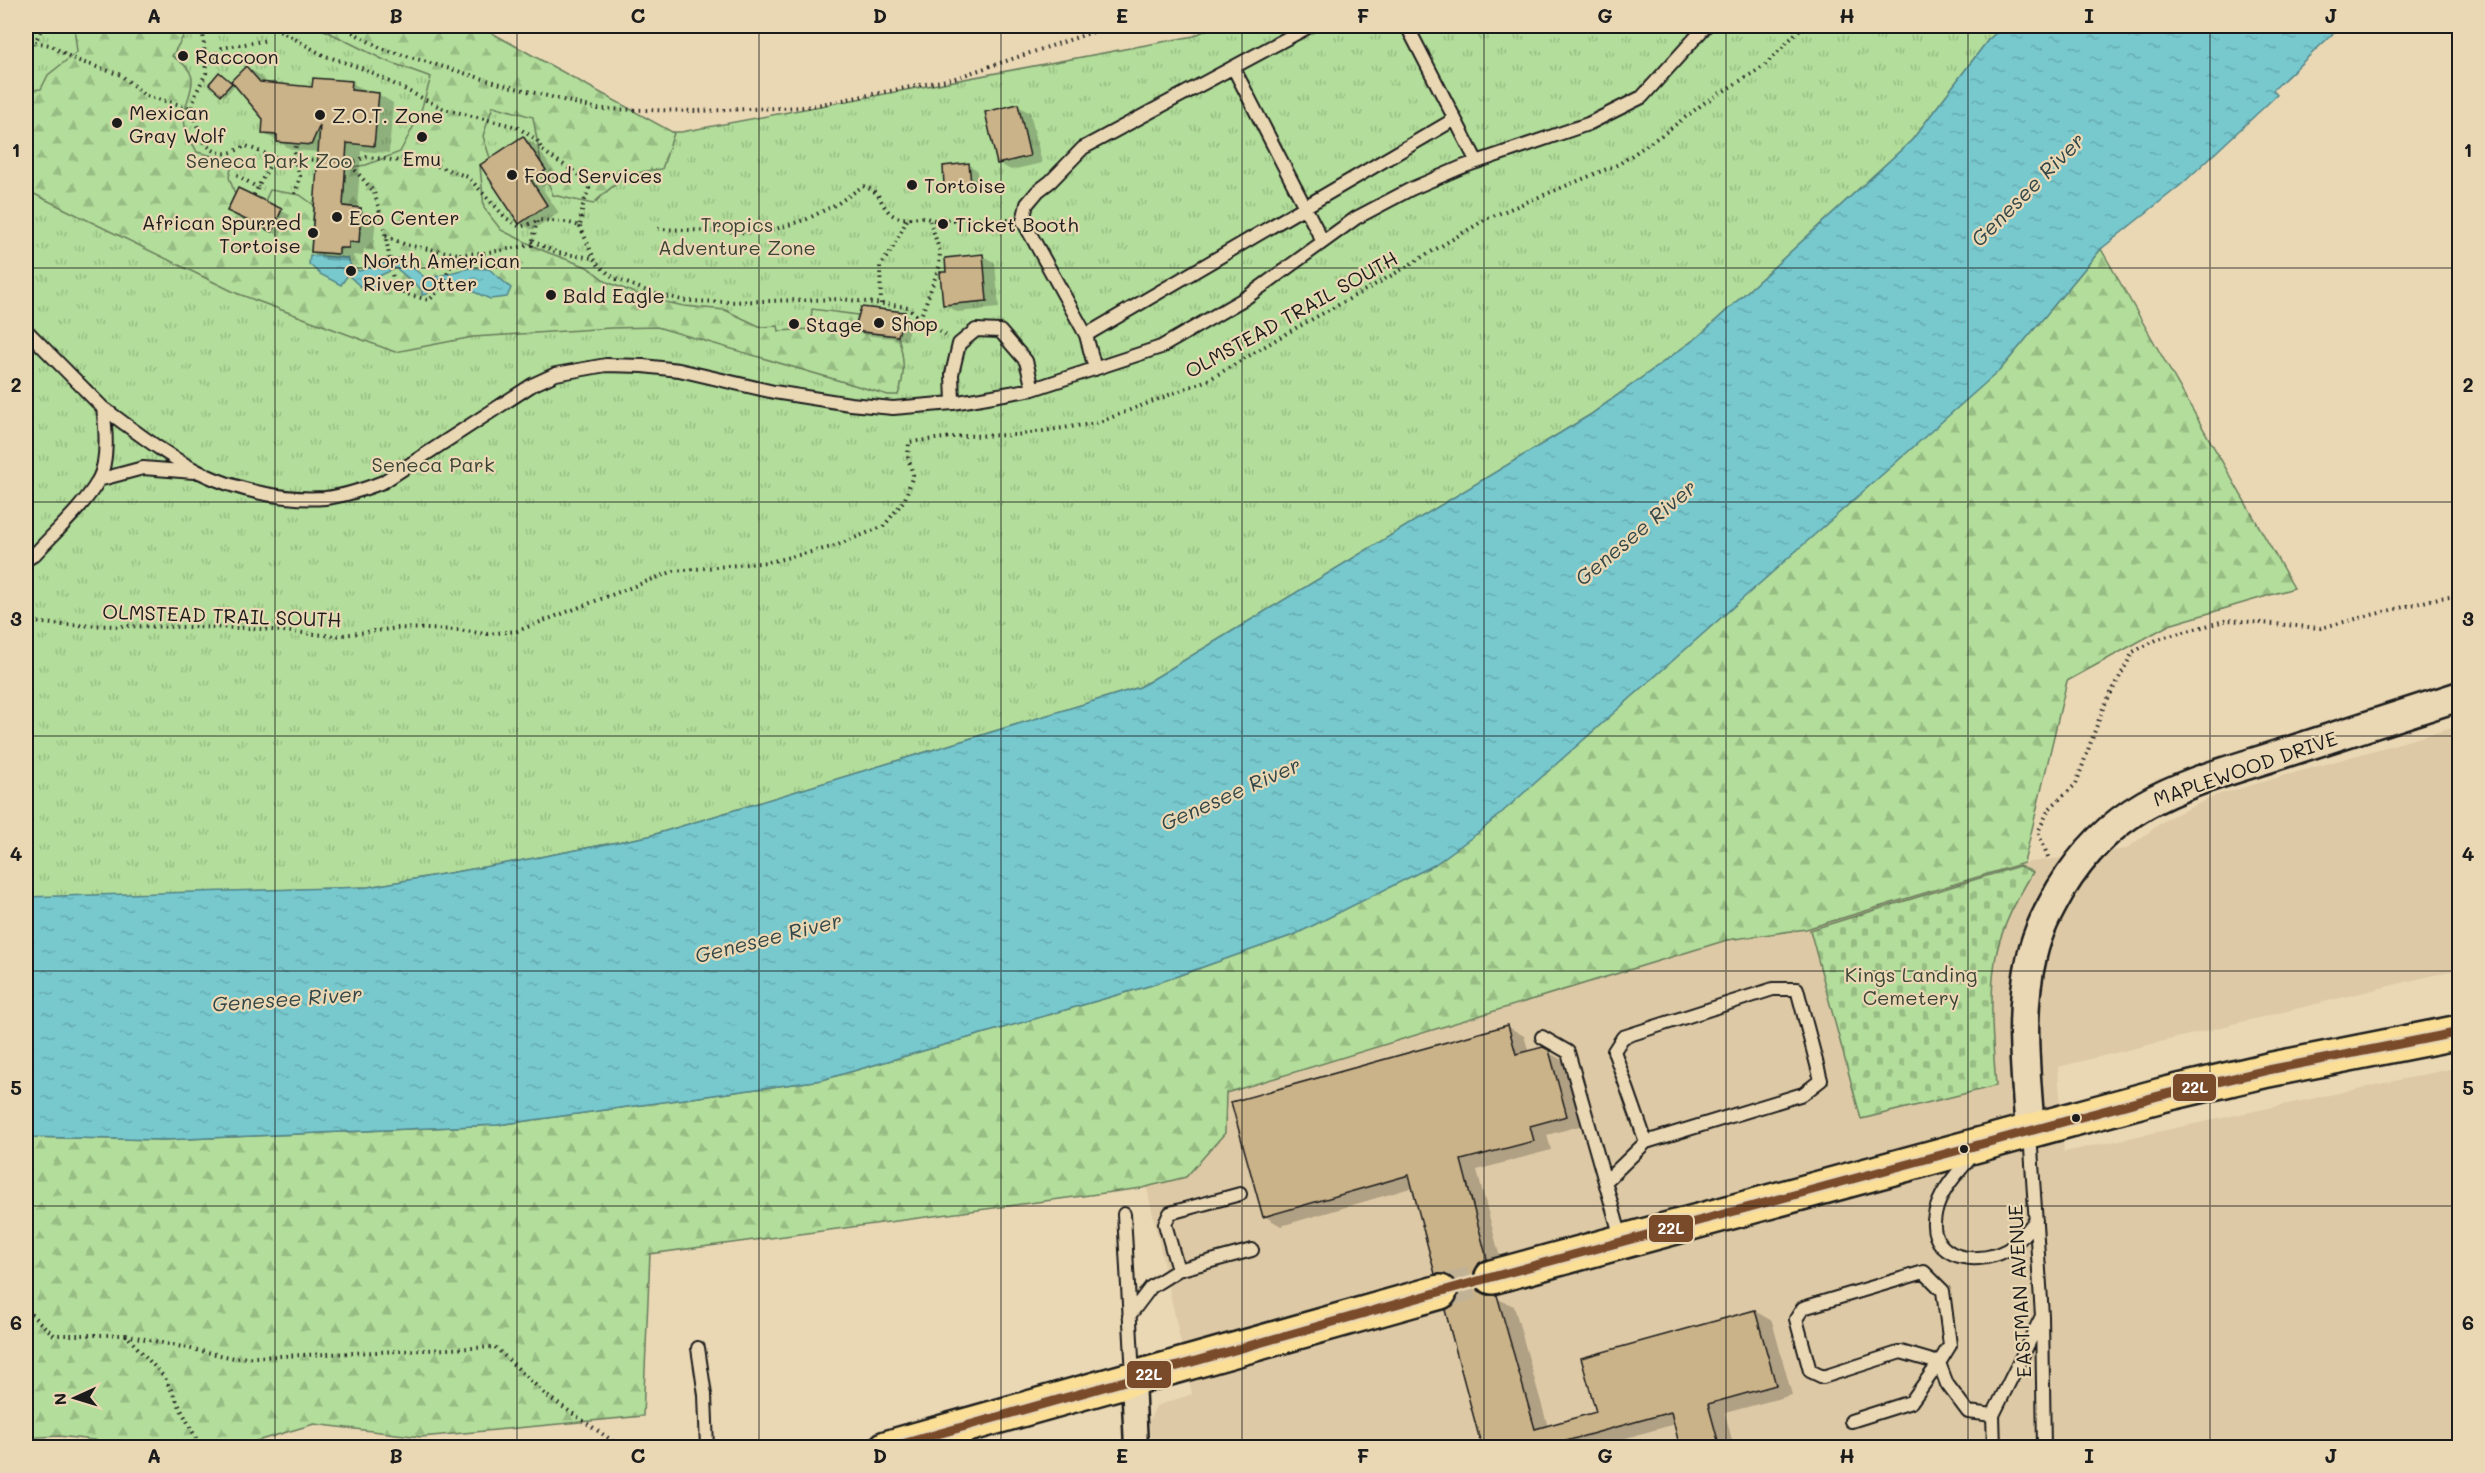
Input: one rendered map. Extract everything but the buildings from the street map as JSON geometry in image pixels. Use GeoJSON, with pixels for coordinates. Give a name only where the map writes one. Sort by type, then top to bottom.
{"type":"FeatureCollection","features":[{"type":"Feature","properties":{"kind":"main road"},"geometry":{"type":"LineString","coordinates":[[1492,1277],[2196,1086],[2460,1032]]}},
{"type":"Feature","properties":{"kind":"main road"},"geometry":{"type":"LineString","coordinates":[[886,1448],[1440,1292]]}},
{"type":"Feature","properties":{"kind":"street","name":"MAPLEWOOD DRIVE"},"geometry":{"type":"LineString","coordinates":[[2030,1132],[2024,1003],[2032,954],[2044,921],[2059,893],[2075,867],[2092,847],[2113,826],[2135,809],[2184,785],[2460,696]]}},
{"type":"Feature","properties":{"kind":"street"},"geometry":{"type":"LineString","coordinates":[[1133,1378],[1137,1448]]}},
{"type":"Feature","properties":{"kind":"lane"},"geometry":{"type":"LineString","coordinates":[[1095,369],[1086,335],[1023,220],[1027,204],[1083,148],[1310,26]]}},
{"type":"Feature","properties":{"kind":"lane"},"geometry":{"type":"LineString","coordinates":[[1407,26],[1477,162]]}},
{"type":"Feature","properties":{"kind":"lane"},"geometry":{"type":"LineString","coordinates":[[26,330],[103,408],[161,449],[200,473],[273,495],[327,498],[356,492],[383,482],[532,385],[556,374],[606,365],[680,370],[774,392],[893,408],[953,403],[1033,389],[1161,347],[1247,297],[1356,218],[1411,189],[1477,162],[1588,124],[1642,97],[1706,26]]}},
{"type":"Feature","properties":{"kind":"lane"},"geometry":{"type":"LineString","coordinates":[[1233,67],[1323,242]]}},
{"type":"Feature","properties":{"kind":"lane"},"geometry":{"type":"LineString","coordinates":[[1086,335],[1455,119]]}},
{"type":"Feature","properties":{"kind":"lane"},"geometry":{"type":"LineString","coordinates":[[953,403],[952,374],[959,344],[976,330],[1000,332],[1026,361],[1033,389]]}},
{"type":"Feature","properties":{"kind":"lane"},"geometry":{"type":"LineString","coordinates":[[26,560],[34,555],[98,480],[105,442],[103,408]]}},
{"type":"Feature","properties":{"kind":"lane"},"geometry":{"type":"LineString","coordinates":[[98,480],[143,468],[200,473]]}},
{"type":"Feature","properties":{"kind":"lane"},"geometry":{"type":"LineString","coordinates":[[1605,1182],[1646,1142],[1803,1094],[1821,1080],[1797,989],[1773,989],[1623,1037],[1614,1052],[1646,1142]]}},
{"type":"Feature","properties":{"kind":"lane"},"geometry":{"type":"LineString","coordinates":[[1542,1037],[1568,1052],[1622,1243]]}},
{"type":"Feature","properties":{"kind":"lane","name":"EASTMAN AVENUE"},"geometry":{"type":"LineString","coordinates":[[2030,1132],[2042,1316],[2044,1448]]}},
{"type":"Feature","properties":{"kind":"lane"},"geometry":{"type":"LineString","coordinates":[[1984,1144],[1954,1176],[1940,1199],[1934,1222],[1936,1235],[1943,1247],[1952,1255],[1970,1259],[1986,1258],[2008,1249],[2036,1220]]}},
{"type":"Feature","properties":{"kind":"lane"},"geometry":{"type":"LineString","coordinates":[[1178,1270],[1165,1224],[1170,1213],[1240,1194]]}},
{"type":"Feature","properties":{"kind":"lane"},"geometry":{"type":"LineString","coordinates":[[1124,1214],[1133,1378]]}},
{"type":"Feature","properties":{"kind":"lane"},"geometry":{"type":"LineString","coordinates":[[1129,1316],[1151,1287],[1178,1270],[1252,1250]]}},
{"type":"Feature","properties":{"kind":"lane"},"geometry":{"type":"LineString","coordinates":[[1851,1420],[1911,1402],[1939,1363],[1950,1345],[1943,1291],[1924,1272],[1803,1308],[1796,1319],[1810,1371],[1823,1377],[1901,1352],[1939,1363]]}},
{"type":"Feature","properties":{"kind":"lane"},"geometry":{"type":"LineString","coordinates":[[1994,1448],[1993,1415],[2042,1316]]}},
{"type":"Feature","properties":{"kind":"lane"},"geometry":{"type":"LineString","coordinates":[[698,1348],[705,1395],[707,1448]]}},
{"type":"Feature","properties":{"kind":"lane"},"geometry":{"type":"LineString","coordinates":[[1939,1363],[1947,1384],[1968,1412],[1993,1415]]}},
{"type":"Feature","properties":{"kind":"path"},"geometry":{"type":"LineString","coordinates":[[26,52],[35,42],[43,26]]}},
{"type":"Feature","properties":{"kind":"path"},"geometry":{"type":"LineString","coordinates":[[205,26],[203,31],[206,67]]}},
{"type":"Feature","properties":{"kind":"path"},"geometry":{"type":"LineString","coordinates":[[272,26],[323,55],[364,69],[444,109],[517,127],[537,140],[542,150],[581,176],[589,188],[583,205],[580,226],[594,258],[614,278],[627,284],[687,301],[842,299],[908,307],[920,319],[959,344]]}},
{"type":"Feature","properties":{"kind":"path"},"geometry":{"type":"LineString","coordinates":[[342,26],[380,48],[504,85],[598,109],[696,111],[806,106],[952,79],[1111,26]]}},
{"type":"Feature","properties":{"kind":"path","name":"OLMSTEAD TRAIL SOUTH"},"geometry":{"type":"LineString","coordinates":[[26,621],[62,625],[251,628],[335,636],[399,628],[458,630],[486,634],[516,631],[674,571],[769,562],[832,547],[884,526],[905,500],[913,475],[908,458],[909,442],[962,436],[1016,435],[1097,423],[1210,379],[1488,218],[1619,164],[1704,103],[1763,68],[1803,26]]}},
{"type":"Feature","properties":{"kind":"path"},"geometry":{"type":"LineString","coordinates":[[26,37],[35,42],[50,45],[76,60],[121,75],[146,96],[192,108]]}},
{"type":"Feature","properties":{"kind":"path"},"geometry":{"type":"LineString","coordinates":[[268,40],[222,48],[206,67],[192,108],[198,130],[208,147],[226,154],[246,146],[274,157],[340,160],[348,163],[375,192],[386,236],[395,291],[429,300],[441,290],[451,263],[458,254]]}},
{"type":"Feature","properties":{"kind":"path"},"geometry":{"type":"LineString","coordinates":[[295,194],[300,176],[294,158],[296,144]]}},
{"type":"Feature","properties":{"kind":"path"},"geometry":{"type":"LineString","coordinates":[[254,195],[274,157]]}},
{"type":"Feature","properties":{"kind":"path"},"geometry":{"type":"LineString","coordinates":[[348,163],[368,157],[434,165],[468,177],[506,218],[520,227],[537,220],[566,222],[580,226]]}},
{"type":"Feature","properties":{"kind":"path"},"geometry":{"type":"LineString","coordinates":[[237,175],[258,188]]}},
{"type":"Feature","properties":{"kind":"path"},"geometry":{"type":"LineString","coordinates":[[658,230],[745,232],[776,228],[807,219],[837,204],[863,186],[877,192],[890,213],[907,220],[922,217],[930,221],[939,220]]}},
{"type":"Feature","properties":{"kind":"path"},"geometry":{"type":"LineString","coordinates":[[386,236],[406,245],[458,254],[519,249],[532,245],[537,220]]}},
{"type":"Feature","properties":{"kind":"path"},"geometry":{"type":"LineString","coordinates":[[881,304],[880,266],[891,251],[907,220]]}},
{"type":"Feature","properties":{"kind":"path"},"geometry":{"type":"LineString","coordinates":[[947,220],[1023,220]]}},
{"type":"Feature","properties":{"kind":"path"},"geometry":{"type":"LineString","coordinates":[[920,319],[939,267],[940,252],[930,221]]}},
{"type":"Feature","properties":{"kind":"path"},"geometry":{"type":"LineString","coordinates":[[532,242],[558,253],[594,258]]}},
{"type":"Feature","properties":{"kind":"path"},"geometry":{"type":"LineString","coordinates":[[2048,857],[2038,832],[2049,809],[2076,784],[2103,708],[2133,652],[2158,639],[2228,620],[2319,628],[2439,598],[2460,596]]}},
{"type":"Feature","properties":{"kind":"path"},"geometry":{"type":"LineString","coordinates":[[26,1310],[54,1335],[126,1335],[234,1358],[495,1347],[547,1396],[623,1448]]}},
{"type":"Feature","properties":{"kind":"path"},"geometry":{"type":"LineString","coordinates":[[126,1335],[165,1378],[201,1448]]}},
{"type":"Feature","properties":{"kind":"shaded area"},"geometry":{"type":"Polygon","coordinates":[[[2459,726],[2459,969],[2058,1067],[2064,1152],[2459,1067],[2459,1447],[1151,1447],[1149,1421],[1156,1406],[1192,1394],[1147,1188],[1186,1177],[1224,1133],[1226,1093],[1727,940],[1806,929],[2024,863],[2126,849],[2168,818],[2217,795],[2459,726]]]}},
{"type":"Feature","properties":{"kind":"green space","name":"Seneca Park"},"geometry":{"type":"Polygon","coordinates":[[[26,26],[479,26],[671,132],[681,132],[1194,36],[1214,26],[2004,26],[1988,40],[1912,140],[1699,336],[1590,415],[1140,687],[649,836],[519,861],[368,887],[37,898],[26,897],[26,26]]]}},
{"type":"Feature","properties":{"kind":"green space"},"geometry":{"type":"Polygon","coordinates":[[[74,26],[179,26],[183,37],[172,56],[184,64],[192,80],[184,115],[185,126],[197,152],[233,161],[229,177],[235,194],[227,211],[272,232],[282,209],[265,201],[270,190],[300,195],[314,205],[311,252],[338,254],[339,248],[349,248],[349,242],[359,242],[361,208],[343,206],[345,168],[366,165],[400,152],[420,114],[431,77],[384,60],[316,26],[479,26],[674,133],[662,169],[640,172],[623,179],[593,204],[553,195],[541,163],[533,117],[493,106],[483,136],[490,158],[480,166],[484,208],[501,230],[544,251],[587,267],[607,282],[647,298],[684,306],[725,310],[761,327],[778,326],[779,331],[810,329],[812,309],[858,315],[854,331],[898,336],[903,366],[898,395],[888,395],[657,327],[473,337],[395,352],[236,293],[26,190],[26,91],[41,89],[48,75],[77,52],[74,26]]]}},
{"type":"Feature","properties":{"kind":"green space"},"geometry":{"type":"Polygon","coordinates":[[[2101,249],[2294,588],[2169,625],[2067,681],[2024,863],[1806,929],[1727,940],[1226,1093],[1225,1133],[1186,1177],[1142,1188],[650,1254],[643,1416],[421,1437],[314,1424],[233,1448],[154,1447],[59,1436],[26,1438],[26,1137],[164,1140],[497,1125],[822,1080],[1152,985],[1296,934],[2000,370],[2101,249]]]}},
{"type":"Feature","properties":{"kind":"green space","name":"Kings Landing Cemetery"},"geometry":{"type":"Polygon","coordinates":[[[2019,866],[2033,872],[2015,904],[1997,949],[1992,1008],[1996,1086],[1861,1119],[1810,930],[2019,866]]]}},
{"type":"Feature","properties":{"kind":"water","name":"Genesee River"},"geometry":{"type":"Polygon","coordinates":[[[2004,26],[2341,26],[2273,90],[2277,95],[2182,184],[2101,249],[2000,370],[1482,830],[1434,865],[1296,934],[1152,985],[822,1080],[497,1125],[164,1140],[26,1137],[26,897],[368,887],[519,861],[649,836],[1140,687],[1590,415],[1699,336],[1912,140],[1988,40],[2004,26]]]}},
{"type":"Feature","properties":{"kind":"water"},"geometry":{"type":"Polygon","coordinates":[[[310,255],[348,258],[351,266],[359,271],[400,258],[427,279],[469,268],[489,269],[511,288],[507,297],[490,299],[463,287],[456,281],[439,280],[427,294],[422,295],[422,290],[396,268],[375,278],[375,289],[361,287],[348,275],[341,285],[320,274],[309,264],[310,255]]]}},
{"type":"Feature","properties":{"kind":"tunnel"},"geometry":{"type":"LineString","coordinates":[[1440,1292],[1492,1277]]}},
{"type":"Feature","properties":{"kind":"transit line","name":"22L"},"geometry":{"type":"LineString","coordinates":[[888,1448],[1492,1277],[2162,1095],[2268,1070],[2460,1032]]}},
{"type":"Feature","properties":{"kind":"place","name":"Raccoon"},"geometry":{"type":"Point","coordinates":[183,56]}},
{"type":"Feature","properties":{"kind":"place","name":"Z.O.T. Zone"},"geometry":{"type":"Point","coordinates":[320,115]}},
{"type":"Feature","properties":{"kind":"place","name":"Mexican Gray Wolf"},"geometry":{"type":"Point","coordinates":[117,123]}},
{"type":"Feature","properties":{"kind":"place","name":"Emu"},"geometry":{"type":"Point","coordinates":[422,137]}},
{"type":"Feature","properties":{"kind":"place","name":"Food Services"},"geometry":{"type":"Point","coordinates":[512,175]}},
{"type":"Feature","properties":{"kind":"place","name":"Tortoise"},"geometry":{"type":"Point","coordinates":[912,185]}},
{"type":"Feature","properties":{"kind":"place","name":"Eco Center"},"geometry":{"type":"Point","coordinates":[337,217]}},
{"type":"Feature","properties":{"kind":"place","name":"Ticket Booth"},"geometry":{"type":"Point","coordinates":[943,224]}},
{"type":"Feature","properties":{"kind":"place","name":"African Spurred Tortoise"},"geometry":{"type":"Point","coordinates":[313,233]}},
{"type":"Feature","properties":{"kind":"place","name":"North American River Otter"},"geometry":{"type":"Point","coordinates":[351,271]}},
{"type":"Feature","properties":{"kind":"place","name":"Bald Eagle"},"geometry":{"type":"Point","coordinates":[551,295]}},
{"type":"Feature","properties":{"kind":"place","name":"Shop"},"geometry":{"type":"Point","coordinates":[879,323]}},
{"type":"Feature","properties":{"kind":"place","name":"Stage"},"geometry":{"type":"Point","coordinates":[794,324]}},
{"type":"Feature","properties":{"kind":"park label","name":"Seneca Park Zoo"},"geometry":{"type":"Point","coordinates":[269,160]}},
{"type":"Feature","properties":{"kind":"park label","name":"Tropics Adventure Zone"},"geometry":{"type":"Point","coordinates":[737,236]}}]}
